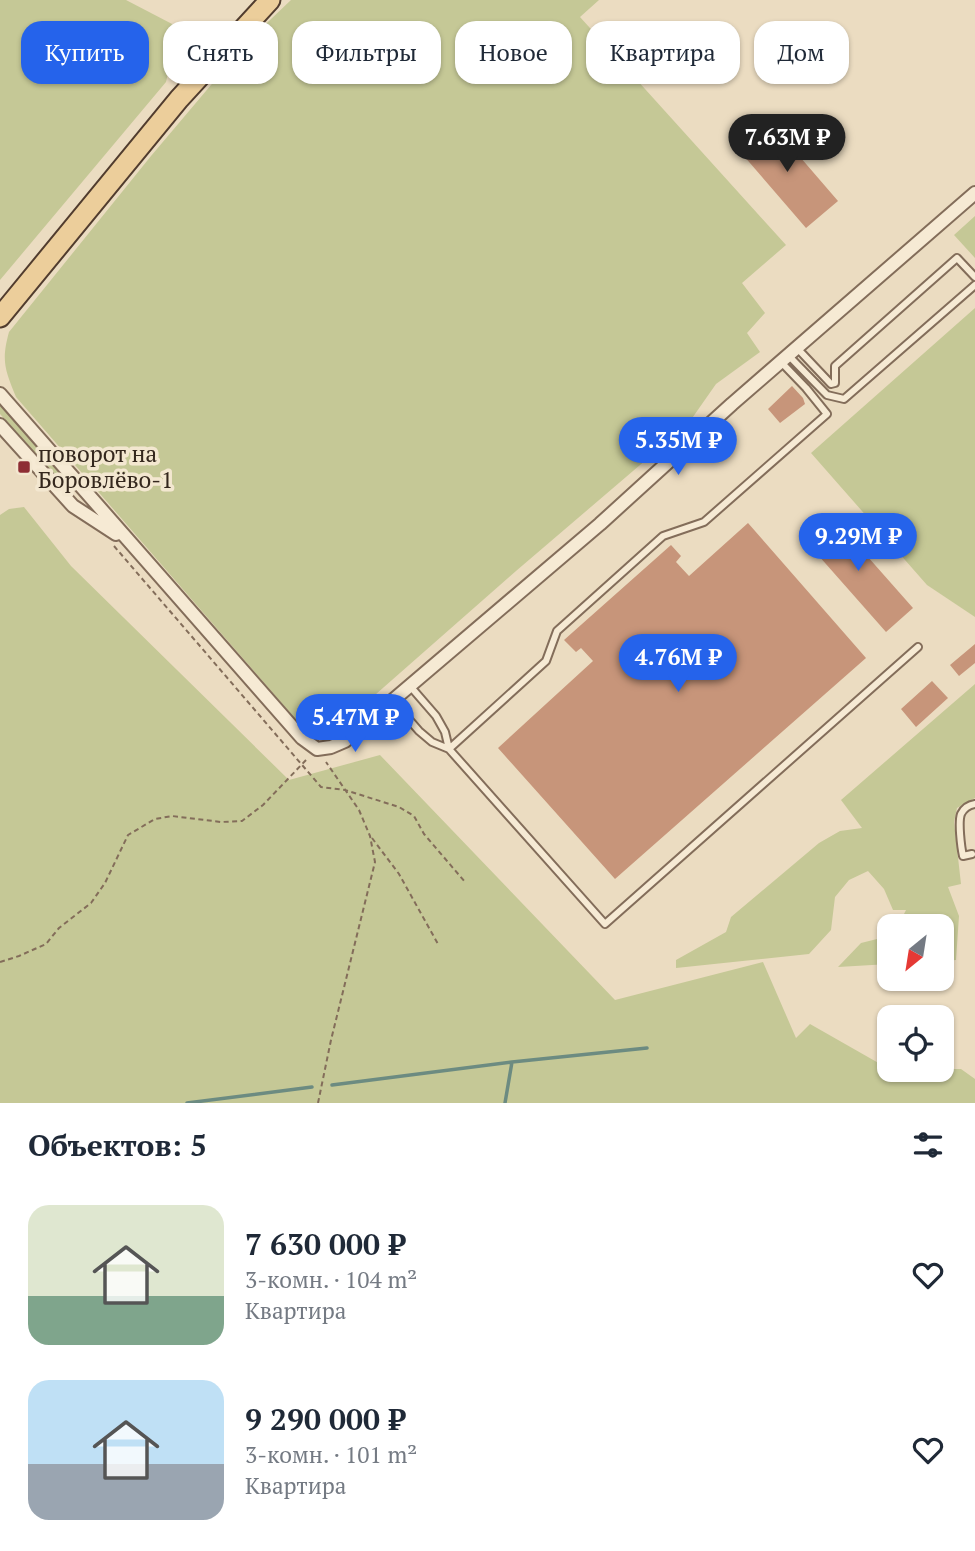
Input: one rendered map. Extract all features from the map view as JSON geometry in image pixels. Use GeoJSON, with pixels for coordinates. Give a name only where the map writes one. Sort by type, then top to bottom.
{"type":"FeatureCollection","features":[{"type":"Feature","properties":{"kind":"main road"},"geometry":{"type":"LineString","coordinates":[[4,312],[179,99],[270,0]]}},
{"type":"Feature","properties":{"kind":"street"},"geometry":{"type":"LineString","coordinates":[[0,385],[3,396],[302,738],[317,749],[331,747],[345,741],[600,524],[732,404],[975,192]]}},
{"type":"Feature","properties":{"kind":"street"},"geometry":{"type":"LineString","coordinates":[[0,331],[4,312]]}},
{"type":"Feature","properties":{"kind":"street"},"geometry":{"type":"LineString","coordinates":[[2,428],[73,506],[128,542]]}},
{"type":"Feature","properties":{"kind":"lane"},"geometry":{"type":"LineString","coordinates":[[831,384],[835,383],[835,366],[957,258],[975,277]]}},
{"type":"Feature","properties":{"kind":"lane"},"geometry":{"type":"LineString","coordinates":[[844,399],[975,285]]}},
{"type":"Feature","properties":{"kind":"lane"},"geometry":{"type":"LineString","coordinates":[[789,356],[831,384],[844,399]]}},
{"type":"Feature","properties":{"kind":"lane"},"geometry":{"type":"LineString","coordinates":[[789,356],[827,395],[844,399]]}},
{"type":"Feature","properties":{"kind":"lane"},"geometry":{"type":"LineString","coordinates":[[449,749],[546,661],[557,631],[663,536],[704,522],[827,414],[806,388],[789,356]]}},
{"type":"Feature","properties":{"kind":"lane"},"geometry":{"type":"LineString","coordinates":[[393,701],[419,731],[432,742],[449,749],[605,924],[918,647]]}},
{"type":"Feature","properties":{"kind":"lane"},"geometry":{"type":"LineString","coordinates":[[410,687],[436,716],[445,732],[449,749]]}},
{"type":"Feature","properties":{"kind":"lane"},"geometry":{"type":"LineString","coordinates":[[972,854],[963,856],[961,814],[968,806],[975,804]]}},
{"type":"Feature","properties":{"kind":"path"},"geometry":{"type":"LineString","coordinates":[[0,962],[46,944],[59,928],[92,902],[105,883],[128,835],[155,819],[172,816],[221,822],[242,821],[263,805],[317,749],[359,810],[370,836],[374,862],[318,1103]]}},
{"type":"Feature","properties":{"kind":"path"},"geometry":{"type":"LineString","coordinates":[[370,836],[399,874],[438,944]]}},
{"type":"Feature","properties":{"kind":"green space"},"geometry":{"type":"Polygon","coordinates":[[[0,0],[126,0],[166,21],[163,21],[164,84],[0,280],[0,0]]]}},
{"type":"Feature","properties":{"kind":"green space"},"geometry":{"type":"Polygon","coordinates":[[[291,0],[599,0],[580,17],[586,24],[586,84],[641,84],[786,245],[742,283],[765,313],[747,333],[760,352],[716,384],[688,424],[334,731],[316,735],[299,723],[16,397],[5,358],[9,332],[212,84],[278,84],[278,21],[269,21],[291,0]]]}},
{"type":"Feature","properties":{"kind":"green space"},"geometry":{"type":"Polygon","coordinates":[[[975,216],[975,258],[954,235],[975,216]]]}},
{"type":"Feature","properties":{"kind":"green space"},"geometry":{"type":"Polygon","coordinates":[[[975,308],[975,617],[927,585],[811,453],[975,308]]]}},
{"type":"Feature","properties":{"kind":"green space"},"geometry":{"type":"Polygon","coordinates":[[[0,403],[72,489],[67,488],[0,414],[0,403]]]}},
{"type":"Feature","properties":{"kind":"green space"},"geometry":{"type":"Polygon","coordinates":[[[24,507],[71,566],[289,780],[380,755],[615,1000],[763,962],[796,1038],[810,1024],[877,1062],[877,1082],[954,1082],[954,1069],[961,1069],[975,1079],[975,1103],[0,1103],[0,515],[9,509],[24,507]]]}},
{"type":"Feature","properties":{"kind":"green space"},"geometry":{"type":"Polygon","coordinates":[[[975,684],[975,798],[957,808],[954,822],[961,884],[948,887],[959,916],[956,960],[954,914],[904,914],[906,910],[893,910],[884,889],[868,871],[849,880],[835,897],[831,930],[809,954],[676,968],[676,960],[726,932],[731,917],[819,843],[840,831],[862,828],[841,800],[975,684]]]}},
{"type":"Feature","properties":{"kind":"green space"},"geometry":{"type":"Polygon","coordinates":[[[877,939],[877,965],[838,967],[861,943],[877,939]]]}},
{"type":"Feature","properties":{"kind":"building"},"geometry":{"type":"Polygon","coordinates":[[[769,121],[838,201],[806,228],[737,148],[769,121]]]}},
{"type":"Feature","properties":{"kind":"building"},"geometry":{"type":"Polygon","coordinates":[[[792,386],[805,404],[780,423],[768,409],[792,386]]]}},
{"type":"Feature","properties":{"kind":"building"},"geometry":{"type":"Polygon","coordinates":[[[830,514],[913,608],[886,632],[803,538],[830,514]]]}},
{"type":"Feature","properties":{"kind":"building"},"geometry":{"type":"Polygon","coordinates":[[[748,523],[866,658],[615,879],[498,748],[593,661],[581,648],[576,652],[564,640],[671,545],[681,556],[676,562],[689,576],[748,523]]]}},
{"type":"Feature","properties":{"kind":"building"},"geometry":{"type":"Polygon","coordinates":[[[975,644],[975,663],[959,676],[950,665],[975,644]]]}},
{"type":"Feature","properties":{"kind":"building"},"geometry":{"type":"Polygon","coordinates":[[[932,681],[948,698],[916,727],[901,709],[932,681]]]}},
{"type":"Feature","properties":{"kind":"waterway"},"geometry":{"type":"LineString","coordinates":[[332,1085],[647,1048]]}},
{"type":"Feature","properties":{"kind":"waterway"},"geometry":{"type":"LineString","coordinates":[[505,1103],[512,1062]]}},
{"type":"Feature","properties":{"kind":"waterway"},"geometry":{"type":"LineString","coordinates":[[187,1103],[312,1087]]}},
{"type":"Feature","properties":{"kind":"place","name":"поворот на Боровлёво-1"},"geometry":{"type":"Point","coordinates":[24,467]}}]}
